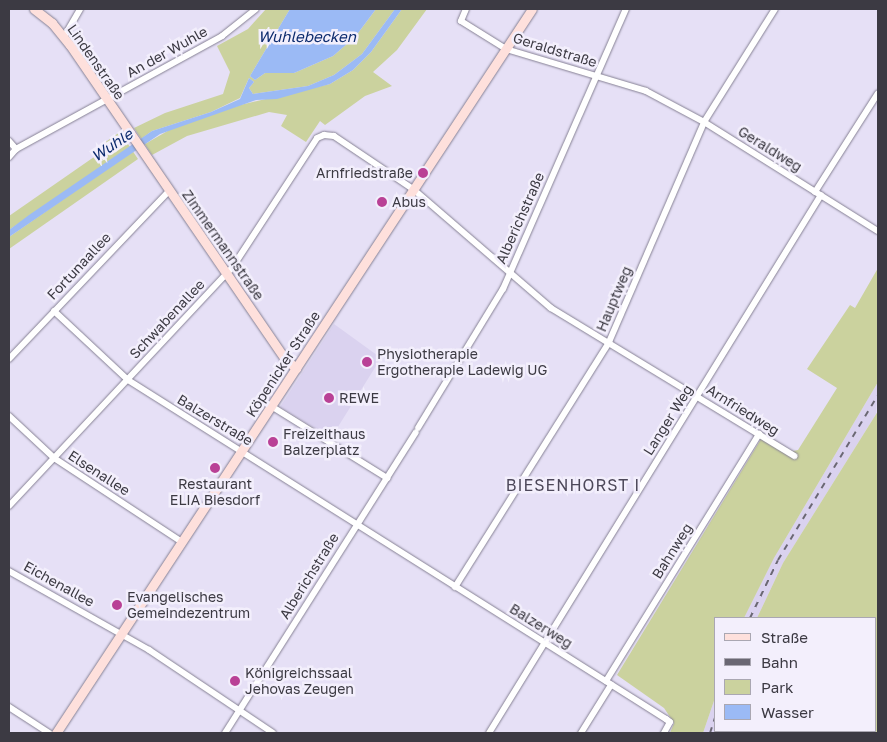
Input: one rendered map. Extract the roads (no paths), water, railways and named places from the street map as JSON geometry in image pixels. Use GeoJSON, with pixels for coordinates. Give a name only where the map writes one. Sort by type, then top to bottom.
{"type":"FeatureCollection","features":[{"type":"Feature","properties":{"kind":"main road","name":"Lindenstraße"},"geometry":{"type":"LineString","coordinates":[[34,9],[64,36],[130,135]]}},
{"type":"Feature","properties":{"kind":"main road","name":"Köpenicker Straße"},"geometry":{"type":"LineString","coordinates":[[56,733],[296,368],[410,187],[532,9]]}},
{"type":"Feature","properties":{"kind":"main road","name":"Zimmermannstraße"},"geometry":{"type":"LineString","coordinates":[[130,135],[284,358],[296,368]]}},
{"type":"Feature","properties":{"kind":"street"},"geometry":{"type":"LineString","coordinates":[[64,36],[80,9]]}},
{"type":"Feature","properties":{"kind":"street","name":"An der Wuhle"},"geometry":{"type":"LineString","coordinates":[[9,157],[16,149],[222,36],[256,9]]}},
{"type":"Feature","properties":{"kind":"street","name":"Geraldstraße"},"geometry":{"type":"LineString","coordinates":[[466,9],[461,21],[506,49],[646,91]]}},
{"type":"Feature","properties":{"kind":"street","name":"Alberichstraße"},"geometry":{"type":"LineString","coordinates":[[225,733],[500,296],[626,9]]}},
{"type":"Feature","properties":{"kind":"street","name":"Hauptweg"},"geometry":{"type":"LineString","coordinates":[[455,587],[610,342],[704,122],[775,9]]}},
{"type":"Feature","properties":{"kind":"street","name":"Geraldweg"},"geometry":{"type":"LineString","coordinates":[[646,91],[704,122],[878,231]]}},
{"type":"Feature","properties":{"kind":"street","name":"Langer Weg"},"geometry":{"type":"LineString","coordinates":[[489,733],[698,396],[878,93]]}},
{"type":"Feature","properties":{"kind":"street","name":"Schwabenallee"},"geometry":{"type":"LineString","coordinates":[[9,506],[226,274],[317,138],[324,135],[334,136],[410,187]]}},
{"type":"Feature","properties":{"kind":"street"},"geometry":{"type":"LineString","coordinates":[[9,141],[16,149]]}},
{"type":"Feature","properties":{"kind":"street"},"geometry":{"type":"LineString","coordinates":[[410,187],[510,272]]}},
{"type":"Feature","properties":{"kind":"street","name":"Fortunaallee"},"geometry":{"type":"LineString","coordinates":[[9,359],[169,191]]}},
{"type":"Feature","properties":{"kind":"street","name":"Arnfriedweg"},"geometry":{"type":"LineString","coordinates":[[510,272],[551,308],[610,342],[794,456]]}},
{"type":"Feature","properties":{"kind":"street","name":"Balzerstraße"},"geometry":{"type":"LineString","coordinates":[[54,311],[128,380],[398,552]]}},
{"type":"Feature","properties":{"kind":"street"},"geometry":{"type":"LineString","coordinates":[[271,406],[387,478]]}},
{"type":"Feature","properties":{"kind":"street","name":"Elsenallee"},"geometry":{"type":"LineString","coordinates":[[9,416],[54,458],[182,542]]}},
{"type":"Feature","properties":{"kind":"street","name":"Bahnweg"},"geometry":{"type":"LineString","coordinates":[[581,733],[609,683],[759,434]]}},
{"type":"Feature","properties":{"kind":"street","name":"Balzerweg"},"geometry":{"type":"LineString","coordinates":[[398,552],[670,722],[664,733]]}},
{"type":"Feature","properties":{"kind":"street","name":"Eichenallee"},"geometry":{"type":"LineString","coordinates":[[9,571],[175,666],[181,674],[273,733]]}},
{"type":"Feature","properties":{"kind":"street"},"geometry":{"type":"LineString","coordinates":[[9,707],[49,733]]}},
{"type":"Feature","properties":{"kind":"water","name":"Wuhlebecken"},"geometry":{"type":"Polygon","coordinates":[[[290,9],[376,9],[355,37],[333,56],[294,73],[265,73],[255,80],[250,76],[290,9]]]}},
{"type":"Feature","properties":{"kind":"water"},"geometry":{"type":"Polygon","coordinates":[[[395,9],[402,9],[371,52],[353,70],[330,84],[277,99],[256,100],[160,134],[9,237],[9,230],[29,215],[152,131],[211,112],[240,99],[249,78],[254,82],[249,88],[253,94],[308,86],[334,75],[362,54],[395,9]]]}},
{"type":"Feature","properties":{"kind":"railway"},"geometry":{"type":"LineString","coordinates":[[750,617],[778,560],[878,395]]}},
{"type":"Feature","properties":{"kind":"railway"},"geometry":{"type":"LineString","coordinates":[[710,733],[714,720]]}},
{"type":"Feature","properties":{"kind":"place","name":"Arnfriedstraße"},"geometry":{"type":"Point","coordinates":[423,173]}},
{"type":"Feature","properties":{"kind":"place","name":"Abus"},"geometry":{"type":"Point","coordinates":[382,202]}},
{"type":"Feature","properties":{"kind":"place","name":"Physiotherapie Ergotherapie Ladewig UG"},"geometry":{"type":"Point","coordinates":[367,362]}},
{"type":"Feature","properties":{"kind":"place","name":"REWE"},"geometry":{"type":"Point","coordinates":[329,398]}},
{"type":"Feature","properties":{"kind":"place","name":"Freizeithaus Balzerplatz"},"geometry":{"type":"Point","coordinates":[273,442]}},
{"type":"Feature","properties":{"kind":"place","name":"Restaurant ELIA Biesdorf"},"geometry":{"type":"Point","coordinates":[215,468]}},
{"type":"Feature","properties":{"kind":"place","name":"Evangelisches Gemeindezentrum"},"geometry":{"type":"Point","coordinates":[117,605]}},
{"type":"Feature","properties":{"kind":"place","name":"Königreichssaal Jehovas Zeugen"},"geometry":{"type":"Point","coordinates":[235,681]}},
{"type":"Feature","properties":{"kind":"district","name":"BIESENHORST I"},"geometry":{"type":"Point","coordinates":[573,485]}},
{"type":"Feature","properties":{"kind":"water label","name":"Wuhle"},"geometry":{"type":"Point","coordinates":[112,145]}}]}
